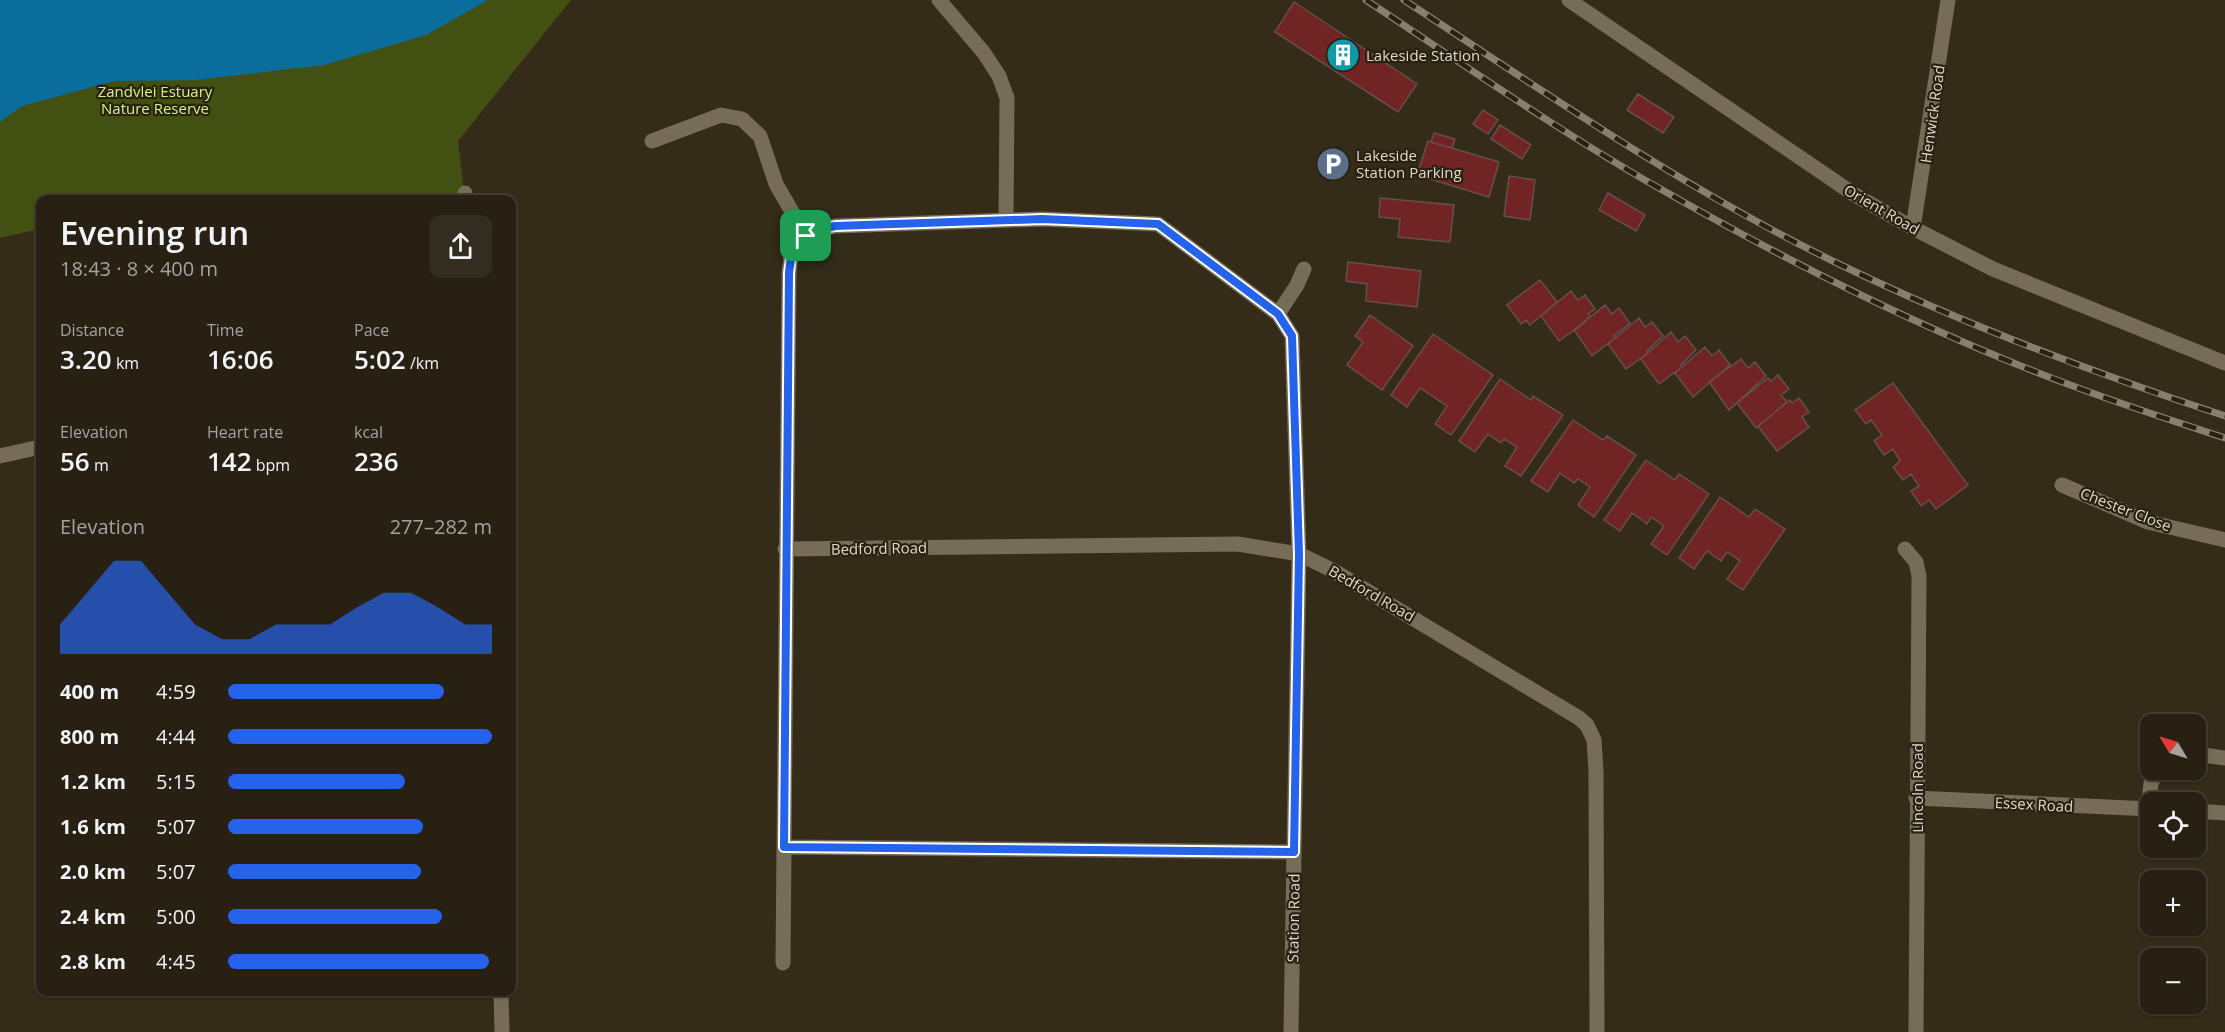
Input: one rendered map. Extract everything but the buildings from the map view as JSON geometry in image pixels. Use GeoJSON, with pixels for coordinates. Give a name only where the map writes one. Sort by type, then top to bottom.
{"type":"FeatureCollection","features":[{"type":"Feature","properties":{"kind":"street"},"geometry":{"type":"LineString","coordinates":[[939,0],[984,53],[999,76],[1007,98],[1006,220]]}},
{"type":"Feature","properties":{"kind":"street","name":"Orient Road"},"geometry":{"type":"LineString","coordinates":[[1569,0],[1855,195],[1913,228],[1992,269],[2225,363]]}},
{"type":"Feature","properties":{"kind":"street","name":"Henwick Road"},"geometry":{"type":"LineString","coordinates":[[1913,228],[1948,0]]}},
{"type":"Feature","properties":{"kind":"street"},"geometry":{"type":"LineString","coordinates":[[652,141],[721,115],[742,119],[751,125],[760,136],[776,184],[806,236]]}},
{"type":"Feature","properties":{"kind":"street"},"geometry":{"type":"LineString","coordinates":[[783,963],[785,549],[790,257],[792,249],[806,236],[835,226],[1006,220],[1158,224],[1278,314],[1298,285],[1304,269]]}},
{"type":"Feature","properties":{"kind":"street","name":"Station Road"},"geometry":{"type":"LineString","coordinates":[[1278,314],[1292,336],[1299,554],[1291,1032]]}},
{"type":"Feature","properties":{"kind":"street"},"geometry":{"type":"LineString","coordinates":[[0,456],[36,448]]}},
{"type":"Feature","properties":{"kind":"street","name":"Chester Close"},"geometry":{"type":"LineString","coordinates":[[2062,485],[2148,522],[2225,540]]}},
{"type":"Feature","properties":{"kind":"street","name":"Bedford Road"},"geometry":{"type":"LineString","coordinates":[[785,549],[1238,544],[1299,554],[1334,571],[1425,624],[1587,725],[1594,740],[1597,1032]]}},
{"type":"Feature","properties":{"kind":"street","name":"Lincoln Road"},"geometry":{"type":"LineString","coordinates":[[1905,549],[1916,562],[1919,576],[1916,1032]]}},
{"type":"Feature","properties":{"kind":"street"},"geometry":{"type":"LineString","coordinates":[[2206,755],[2225,758]]}},
{"type":"Feature","properties":{"kind":"street","name":"Essex Road"},"geometry":{"type":"LineString","coordinates":[[1916,798],[2140,809]]}},
{"type":"Feature","properties":{"kind":"street"},"geometry":{"type":"LineString","coordinates":[[2206,812],[2225,813]]}},
{"type":"Feature","properties":{"kind":"street"},"geometry":{"type":"LineString","coordinates":[[784,847],[1294,852]]}},
{"type":"Feature","properties":{"kind":"street"},"geometry":{"type":"LineString","coordinates":[[501,996],[502,1032]]}},
{"type":"Feature","properties":{"kind":"green space","name":"Zandvlei Estuary Nature Reserve"},"geometry":{"type":"Polygon","coordinates":[[[0,0],[571,0],[458,141],[465,195],[36,195],[36,230],[0,238],[0,0]]]}},
{"type":"Feature","properties":{"kind":"water"},"geometry":{"type":"Polygon","coordinates":[[[0,0],[488,0],[426,35],[324,65],[196,80],[114,81],[22,106],[0,122],[0,0]]]}},
{"type":"Feature","properties":{"kind":"railway"},"geometry":{"type":"LineString","coordinates":[[1366,0],[1584,143],[1758,243],[1861,295],[1966,343],[2111,400],[2225,438]]}},
{"type":"Feature","properties":{"kind":"railway"},"geometry":{"type":"LineString","coordinates":[[1404,0],[1672,173],[1841,265],[1982,328],[2127,383],[2225,416]]}},
{"type":"Feature","properties":{"kind":"place","name":"Lakeside Station"},"geometry":{"type":"Point","coordinates":[1343,55]}},
{"type":"Feature","properties":{"kind":"place","name":"Lakeside Station Parking"},"geometry":{"type":"Point","coordinates":[1333,164]}},
{"type":"Feature","properties":{"kind":"route"},"geometry":{"type":"LineString","coordinates":[[1042,219],[1158,224],[1283,320],[1292,336],[1299,554],[1296,609],[1294,852],[784,847],[789,273],[792,249],[806,236],[814,231],[835,226],[936,221],[1042,219]]}}]}
